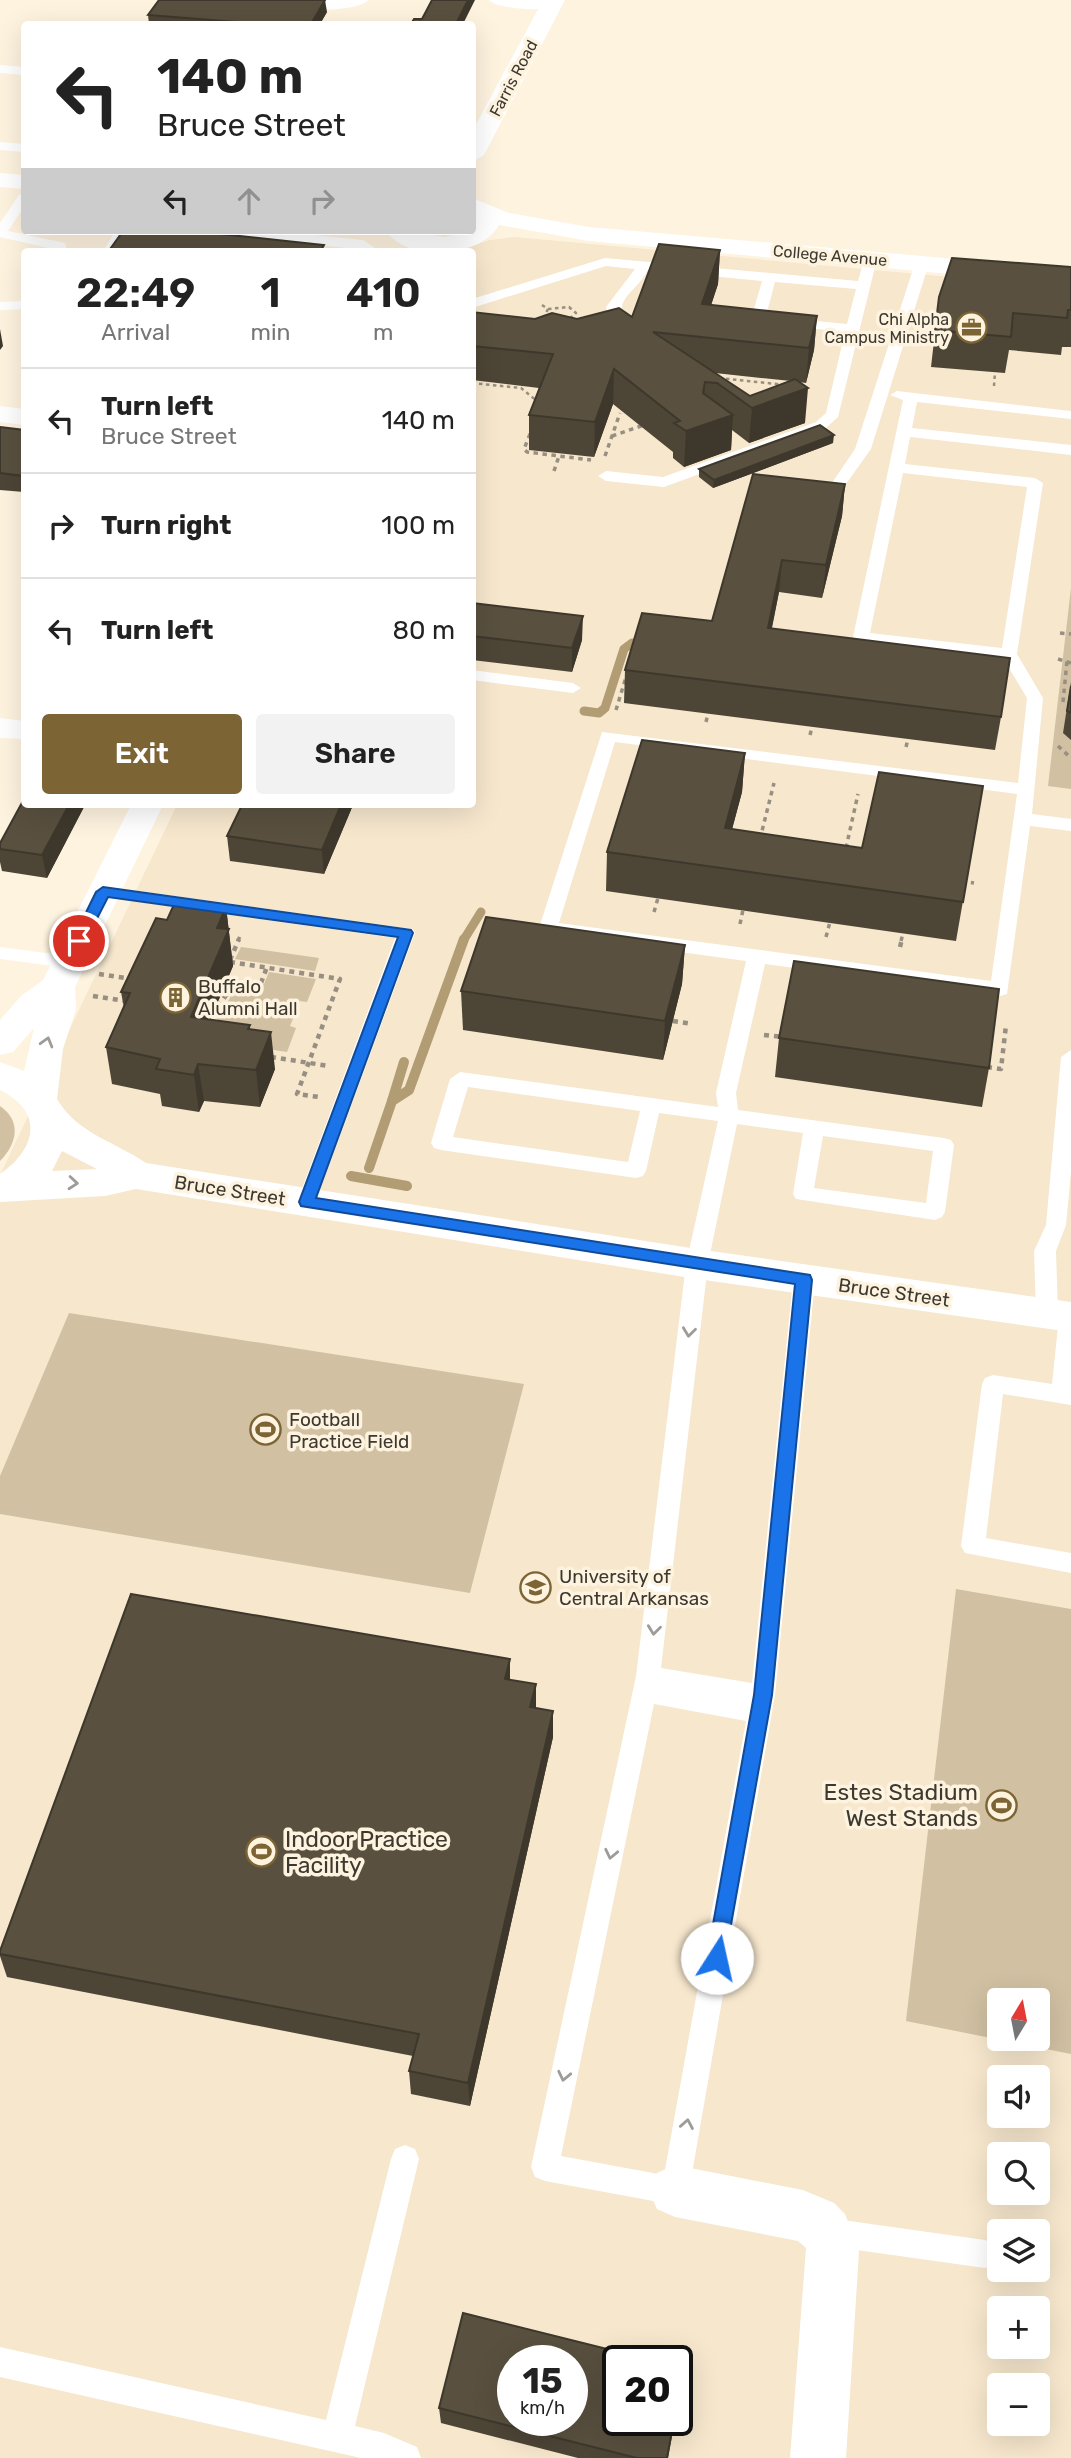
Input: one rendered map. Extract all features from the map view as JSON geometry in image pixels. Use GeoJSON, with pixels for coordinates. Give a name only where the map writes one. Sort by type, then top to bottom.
{"type":"FeatureCollection","features":[{"type":"Feature","properties":{"kind":"street"},"geometry":{"type":"LineString","coordinates":[[267,0],[321,4],[357,0]]}},
{"type":"Feature","properties":{"kind":"street"},"geometry":{"type":"LineString","coordinates":[[500,0],[553,2]]}},
{"type":"Feature","properties":{"kind":"street","name":"Farris Road"},"geometry":{"type":"LineString","coordinates":[[476,147],[553,2]]}},
{"type":"Feature","properties":{"kind":"street"},"geometry":{"type":"LineString","coordinates":[[0,180],[21,182]]}},
{"type":"Feature","properties":{"kind":"street"},"geometry":{"type":"LineString","coordinates":[[476,206],[487,226],[476,233]]}},
{"type":"Feature","properties":{"kind":"street","name":"College Avenue"},"geometry":{"type":"LineString","coordinates":[[476,206],[521,223],[589,234],[1071,277]]}},
{"type":"Feature","properties":{"kind":"street","name":"College Avenue"},"geometry":{"type":"LineString","coordinates":[[404,240],[457,244],[589,234]]}},
{"type":"Feature","properties":{"kind":"street"},"geometry":{"type":"LineString","coordinates":[[0,414],[21,417]]}},
{"type":"Feature","properties":{"kind":"street"},"geometry":{"type":"LineString","coordinates":[[0,727],[21,730]]}},
{"type":"Feature","properties":{"kind":"street"},"geometry":{"type":"LineString","coordinates":[[5,1190],[37,1163],[50,1135],[44,1110],[44,1049],[58,1009],[77,979],[103,892],[145,808]]}},
{"type":"Feature","properties":{"kind":"street"},"geometry":{"type":"LineString","coordinates":[[0,1042],[34,1005],[77,979]]}},
{"type":"Feature","properties":{"kind":"street","name":"Bruce Street"},"geometry":{"type":"LineString","coordinates":[[0,1075],[15,1081],[73,1143],[119,1162],[136,1175]]}},
{"type":"Feature","properties":{"kind":"street","name":"Bruce Street"},"geometry":{"type":"LineString","coordinates":[[5,1190],[66,1181],[111,1183],[136,1175],[697,1264],[1063,1316]]}},
{"type":"Feature","properties":{"kind":"street"},"geometry":{"type":"LineString","coordinates":[[675,2191],[803,2216],[819,2221],[828,2232],[832,2260],[818,2458]]}},
{"type":"Feature","properties":{"kind":"lane"},"geometry":{"type":"LineString","coordinates":[[0,69],[21,71]]}},
{"type":"Feature","properties":{"kind":"lane"},"geometry":{"type":"LineString","coordinates":[[0,146],[21,148]]}},
{"type":"Feature","properties":{"kind":"lane"},"geometry":{"type":"LineString","coordinates":[[21,202],[0,233],[60,248]]}},
{"type":"Feature","properties":{"kind":"lane"},"geometry":{"type":"LineString","coordinates":[[273,235],[363,244],[368,248]]}},
{"type":"Feature","properties":{"kind":"lane"},"geometry":{"type":"LineString","coordinates":[[598,342],[617,334],[612,314],[614,302],[650,265],[665,241]]}},
{"type":"Feature","properties":{"kind":"lane"},"geometry":{"type":"LineString","coordinates":[[605,464],[663,482],[742,448],[821,425],[833,414],[870,259]]}},
{"type":"Feature","properties":{"kind":"lane"},"geometry":{"type":"LineString","coordinates":[[476,303],[605,262],[863,286]]}},
{"type":"Feature","properties":{"kind":"lane"},"geometry":{"type":"LineString","coordinates":[[806,492],[831,495],[863,449],[922,263]]}},
{"type":"Feature","properties":{"kind":"lane"},"geometry":{"type":"LineString","coordinates":[[770,277],[758,318],[853,329]]}},
{"type":"Feature","properties":{"kind":"lane"},"geometry":{"type":"LineString","coordinates":[[0,306],[21,304]]}},
{"type":"Feature","properties":{"kind":"lane"},"geometry":{"type":"LineString","coordinates":[[881,392],[1071,415]]}},
{"type":"Feature","properties":{"kind":"lane"},"geometry":{"type":"LineString","coordinates":[[911,397],[860,636],[1009,654]]}},
{"type":"Feature","properties":{"kind":"lane"},"geometry":{"type":"LineString","coordinates":[[904,432],[1071,450]]}},
{"type":"Feature","properties":{"kind":"lane"},"geometry":{"type":"LineString","coordinates":[[897,468],[1035,483],[1009,654],[1035,698],[1026,790],[1023,819],[999,989],[548,928],[608,736],[1026,790]]}},
{"type":"Feature","properties":{"kind":"lane"},"geometry":{"type":"LineString","coordinates":[[476,676],[573,688]]}},
{"type":"Feature","properties":{"kind":"lane"},"geometry":{"type":"LineString","coordinates":[[1023,819],[1071,825]]}},
{"type":"Feature","properties":{"kind":"lane"},"geometry":{"type":"LineString","coordinates":[[103,892],[406,933],[307,1202]]}},
{"type":"Feature","properties":{"kind":"lane"},"geometry":{"type":"LineString","coordinates":[[1,955],[77,979]]}},
{"type":"Feature","properties":{"kind":"lane"},"geometry":{"type":"LineString","coordinates":[[757,956],[726,1093],[729,1116],[697,1264],[647,1684],[545,2167],[675,2191],[762,1704],[804,1280]]}},
{"type":"Feature","properties":{"kind":"lane"},"geometry":{"type":"LineString","coordinates":[[1071,1057],[1063,1226],[1045,1251],[1063,1316],[1066,1395],[993,1384],[974,1546],[1071,1563]]}},
{"type":"Feature","properties":{"kind":"lane"},"geometry":{"type":"LineString","coordinates":[[651,1105],[636,1171],[441,1143],[460,1079],[651,1105],[814,1128],[944,1145],[935,1212],[803,1194],[814,1128]]}},
{"type":"Feature","properties":{"kind":"lane"},"geometry":{"type":"LineString","coordinates":[[647,1684],[762,1704]]}},
{"type":"Feature","properties":{"kind":"lane"},"geometry":{"type":"LineString","coordinates":[[337,2438],[405,2160]]}},
{"type":"Feature","properties":{"kind":"lane"},"geometry":{"type":"LineString","coordinates":[[828,2232],[985,2254]]}},
{"type":"Feature","properties":{"kind":"lane"},"geometry":{"type":"LineString","coordinates":[[0,2362],[384,2448],[406,2458]]}},
{"type":"Feature","properties":{"kind":"path"},"geometry":{"type":"LineString","coordinates":[[553,320],[545,315],[548,310],[569,307],[576,313],[574,318],[564,321],[572,328]]}},
{"type":"Feature","properties":{"kind":"path"},"geometry":{"type":"LineString","coordinates":[[993,387],[995,372]]}},
{"type":"Feature","properties":{"kind":"path"},"geometry":{"type":"LineString","coordinates":[[707,377],[789,386]]}},
{"type":"Feature","properties":{"kind":"path"},"geometry":{"type":"LineString","coordinates":[[476,383],[521,388],[541,405]]}},
{"type":"Feature","properties":{"kind":"path"},"geometry":{"type":"LineString","coordinates":[[533,427],[524,449],[527,452],[605,464],[620,413]]}},
{"type":"Feature","properties":{"kind":"path"},"geometry":{"type":"LineString","coordinates":[[612,436],[646,424]]}},
{"type":"Feature","properties":{"kind":"path"},"geometry":{"type":"LineString","coordinates":[[554,471],[559,456]]}},
{"type":"Feature","properties":{"kind":"path"},"geometry":{"type":"LineString","coordinates":[[1060,633],[1071,634]]}},
{"type":"Feature","properties":{"kind":"path"},"geometry":{"type":"LineString","coordinates":[[1058,659],[1069,662],[1062,710]]}},
{"type":"Feature","properties":{"kind":"path"},"geometry":{"type":"LineString","coordinates":[[616,710],[627,673],[632,673]]}},
{"type":"Feature","properties":{"kind":"path"},"geometry":{"type":"LineString","coordinates":[[706,722],[712,696]]}},
{"type":"Feature","properties":{"kind":"path"},"geometry":{"type":"LineString","coordinates":[[810,735],[813,722]]}},
{"type":"Feature","properties":{"kind":"path"},"geometry":{"type":"LineString","coordinates":[[906,747],[909,734]]}},
{"type":"Feature","properties":{"kind":"path"},"geometry":{"type":"LineString","coordinates":[[1059,735],[1058,747],[1071,758]]}},
{"type":"Feature","properties":{"kind":"path"},"geometry":{"type":"LineString","coordinates":[[759,843],[774,783]]}},
{"type":"Feature","properties":{"kind":"path"},"geometry":{"type":"LineString","coordinates":[[845,852],[858,794]]}},
{"type":"Feature","properties":{"kind":"path"},"geometry":{"type":"LineString","coordinates":[[950,879],[974,883]]}},
{"type":"Feature","properties":{"kind":"path"},"geometry":{"type":"LineString","coordinates":[[740,925],[746,897]]}},
{"type":"Feature","properties":{"kind":"path"},"geometry":{"type":"LineString","coordinates":[[654,912],[659,898]]}},
{"type":"Feature","properties":{"kind":"path"},"geometry":{"type":"LineString","coordinates":[[826,937],[832,910]]}},
{"type":"Feature","properties":{"kind":"path"},"geometry":{"type":"LineString","coordinates":[[900,947],[902,933]]}},
{"type":"Feature","properties":{"kind":"path"},"geometry":{"type":"LineString","coordinates":[[206,1027],[226,995],[225,972],[237,942]]}},
{"type":"Feature","properties":{"kind":"path"},"geometry":{"type":"LineString","coordinates":[[229,962],[340,979],[297,1094],[331,1099]]}},
{"type":"Feature","properties":{"kind":"path"},"geometry":{"type":"LineString","coordinates":[[261,983],[267,967]]}},
{"type":"Feature","properties":{"kind":"path"},"geometry":{"type":"LineString","coordinates":[[77,979],[144,980]]}},
{"type":"Feature","properties":{"kind":"path"},"geometry":{"type":"LineString","coordinates":[[77,979],[133,1002]]}},
{"type":"Feature","properties":{"kind":"path"},"geometry":{"type":"LineString","coordinates":[[673,1021],[692,1024]]}},
{"type":"Feature","properties":{"kind":"path"},"geometry":{"type":"LineString","coordinates":[[987,1067],[1001,1069],[1006,1025]]}},
{"type":"Feature","properties":{"kind":"path"},"geometry":{"type":"LineString","coordinates":[[763,1034],[783,1037]]}},
{"type":"Feature","properties":{"kind":"path"},"geometry":{"type":"LineString","coordinates":[[257,1055],[329,1066]]}},
{"type":"Feature","properties":{"kind":"shaded area","name":"University of Central Arkansas"},"geometry":{"type":"Polygon","coordinates":[[[515,237],[1071,288],[1071,2458],[0,2458],[0,1175],[176,808],[476,808],[476,248],[465,248],[490,240],[515,237]]]}},
{"type":"Feature","properties":{"kind":"shaded area"},"geometry":{"type":"Polygon","coordinates":[[[1071,588],[1071,789],[1048,786],[1071,588]]]}},
{"type":"Feature","properties":{"kind":"shaded area"},"geometry":{"type":"Polygon","coordinates":[[[241,947],[319,958],[315,971],[235,959],[241,947]]]}},
{"type":"Feature","properties":{"kind":"shaded area"},"geometry":{"type":"Polygon","coordinates":[[[269,972],[316,979],[307,1002],[300,1001],[290,1026],[296,1028],[287,1052],[240,1045],[212,1028],[230,998],[232,978],[264,984],[269,972]]]}},
{"type":"Feature","properties":{"kind":"shaded area"},"geometry":{"type":"Polygon","coordinates":[[[0,1106],[12,1119],[15,1133],[10,1147],[0,1161],[0,1106]]]}},
{"type":"Feature","properties":{"kind":"shaded area","name":"Football Practice Field"},"geometry":{"type":"Polygon","coordinates":[[[69,1313],[524,1384],[470,1593],[0,1514],[0,1476],[69,1313]]]}},
{"type":"Feature","properties":{"kind":"shaded area","name":"Estes Stadium West Stands"},"geometry":{"type":"Polygon","coordinates":[[[956,1589],[1071,1609],[1071,2054],[1050,2050],[1050,1988],[987,1988],[987,2037],[906,2021],[956,1589]]]}},
{"type":"Feature","properties":{"kind":"building"},"geometry":{"type":"Polygon","coordinates":[[[159,0],[325,0],[313,21],[223,21],[148,15],[159,0]]]}},
{"type":"Feature","properties":{"kind":"building"},"geometry":{"type":"Polygon","coordinates":[[[432,0],[468,0],[458,21],[413,21],[422,19],[432,0]]]}},
{"type":"Feature","properties":{"kind":"building"},"geometry":{"type":"Polygon","coordinates":[[[120,235],[230,235],[324,245],[322,248],[111,248],[120,235]]]}},
{"type":"Feature","properties":{"kind":"building"},"geometry":{"type":"Polygon","coordinates":[[[659,244],[720,250],[702,304],[817,316],[809,348],[653,332],[750,396],[795,379],[808,388],[752,408],[717,383],[705,382],[703,393],[733,415],[686,431],[674,423],[680,421],[614,369],[595,422],[529,415],[553,354],[476,346],[476,312],[535,319],[552,313],[577,319],[619,308],[632,317],[659,244]]]}},
{"type":"Feature","properties":{"kind":"building"},"geometry":{"type":"Polygon","coordinates":[[[952,258],[1071,267],[1071,310],[1068,310],[1067,318],[1013,313],[1011,337],[935,330],[939,297],[952,258]]]}},
{"type":"Feature","properties":{"kind":"building"},"geometry":{"type":"Polygon","coordinates":[[[820,425],[834,435],[714,480],[699,469],[820,425]]]}},
{"type":"Feature","properties":{"kind":"building"},"geometry":{"type":"Polygon","coordinates":[[[0,427],[21,430],[21,476],[0,473],[0,427]]]}},
{"type":"Feature","properties":{"kind":"building"},"geometry":{"type":"Polygon","coordinates":[[[753,474],[845,484],[826,565],[782,560],[768,628],[1010,658],[1001,717],[625,670],[642,613],[712,621],[753,474]]]}},
{"type":"Feature","properties":{"kind":"building"},"geometry":{"type":"Polygon","coordinates":[[[476,603],[583,616],[572,648],[476,636],[476,603]]]}},
{"type":"Feature","properties":{"kind":"building"},"geometry":{"type":"Polygon","coordinates":[[[1071,686],[1071,713],[1067,711],[1071,686]]]}},
{"type":"Feature","properties":{"kind":"building"},"geometry":{"type":"Polygon","coordinates":[[[642,740],[745,753],[725,828],[862,848],[879,772],[983,786],[963,902],[607,852],[642,740]]]}},
{"type":"Feature","properties":{"kind":"building"},"geometry":{"type":"Polygon","coordinates":[[[21,804],[21,808],[67,808],[42,855],[0,849],[0,843],[21,804]]]}},
{"type":"Feature","properties":{"kind":"building"},"geometry":{"type":"Polygon","coordinates":[[[241,808],[340,808],[322,850],[227,836],[241,808]]]}},
{"type":"Feature","properties":{"kind":"building"},"geometry":{"type":"Polygon","coordinates":[[[176,900],[226,907],[217,928],[229,929],[191,1017],[250,1025],[248,1029],[271,1032],[256,1070],[198,1064],[194,1075],[156,1069],[160,1059],[106,1047],[130,993],[121,992],[156,918],[167,920],[176,900]]]}},
{"type":"Feature","properties":{"kind":"building"},"geometry":{"type":"Polygon","coordinates":[[[486,917],[685,945],[665,1021],[461,991],[486,917]]]}},
{"type":"Feature","properties":{"kind":"building"},"geometry":{"type":"Polygon","coordinates":[[[794,961],[999,989],[989,1068],[779,1038],[794,961]]]}},
{"type":"Feature","properties":{"kind":"building","name":"Indoor Practice Facility"},"geometry":{"type":"Polygon","coordinates":[[[131,1594],[510,1659],[505,1679],[536,1684],[530,1707],[553,1711],[468,2083],[409,2071],[419,2034],[0,1954],[131,1594]]]}},
{"type":"Feature","properties":{"kind":"building"},"geometry":{"type":"Polygon","coordinates":[[[463,2313],[602,2348],[602,2436],[671,2436],[667,2458],[637,2458],[550,2436],[588,2436],[588,2345],[497,2345],[497,2423],[439,2408],[463,2313]]]}},
{"type":"Feature","properties":{"kind":"waterway"},"geometry":{"type":"LineString","coordinates":[[584,711],[599,713],[605,708],[624,649],[632,643],[645,645]]}},
{"type":"Feature","properties":{"kind":"waterway"},"geometry":{"type":"LineString","coordinates":[[464,940],[481,912]]}},
{"type":"Feature","properties":{"kind":"waterway"},"geometry":{"type":"LineString","coordinates":[[392,1101],[409,1090],[464,940]]}},
{"type":"Feature","properties":{"kind":"waterway"},"geometry":{"type":"LineString","coordinates":[[392,1101],[404,1062]]}},
{"type":"Feature","properties":{"kind":"waterway"},"geometry":{"type":"LineString","coordinates":[[369,1168],[392,1101]]}},
{"type":"Feature","properties":{"kind":"waterway"},"geometry":{"type":"LineString","coordinates":[[351,1176],[407,1186]]}},
{"type":"Feature","properties":{"kind":"place","name":"Chi Alpha Campus Ministry"},"geometry":{"type":"Point","coordinates":[972,328]}},
{"type":"Feature","properties":{"kind":"place","name":"Buffalo Alumni Hall"},"geometry":{"type":"Point","coordinates":[175,997]}},
{"type":"Feature","properties":{"kind":"place","name":"Football Practice Field"},"geometry":{"type":"Point","coordinates":[266,1430]}},
{"type":"Feature","properties":{"kind":"place","name":"University of Central Arkansas"},"geometry":{"type":"Point","coordinates":[536,1587]}},
{"type":"Feature","properties":{"kind":"place","name":"Estes Stadium West Stands"},"geometry":{"type":"Point","coordinates":[1001,1805]}},
{"type":"Feature","properties":{"kind":"place","name":"Indoor Practice Facility"},"geometry":{"type":"Point","coordinates":[262,1852]}},
{"type":"Feature","properties":{"kind":"route"},"geometry":{"type":"LineString","coordinates":[[79,941],[103,892],[406,933],[307,1202],[804,1280],[763,1695],[717,1958]]}}]}
